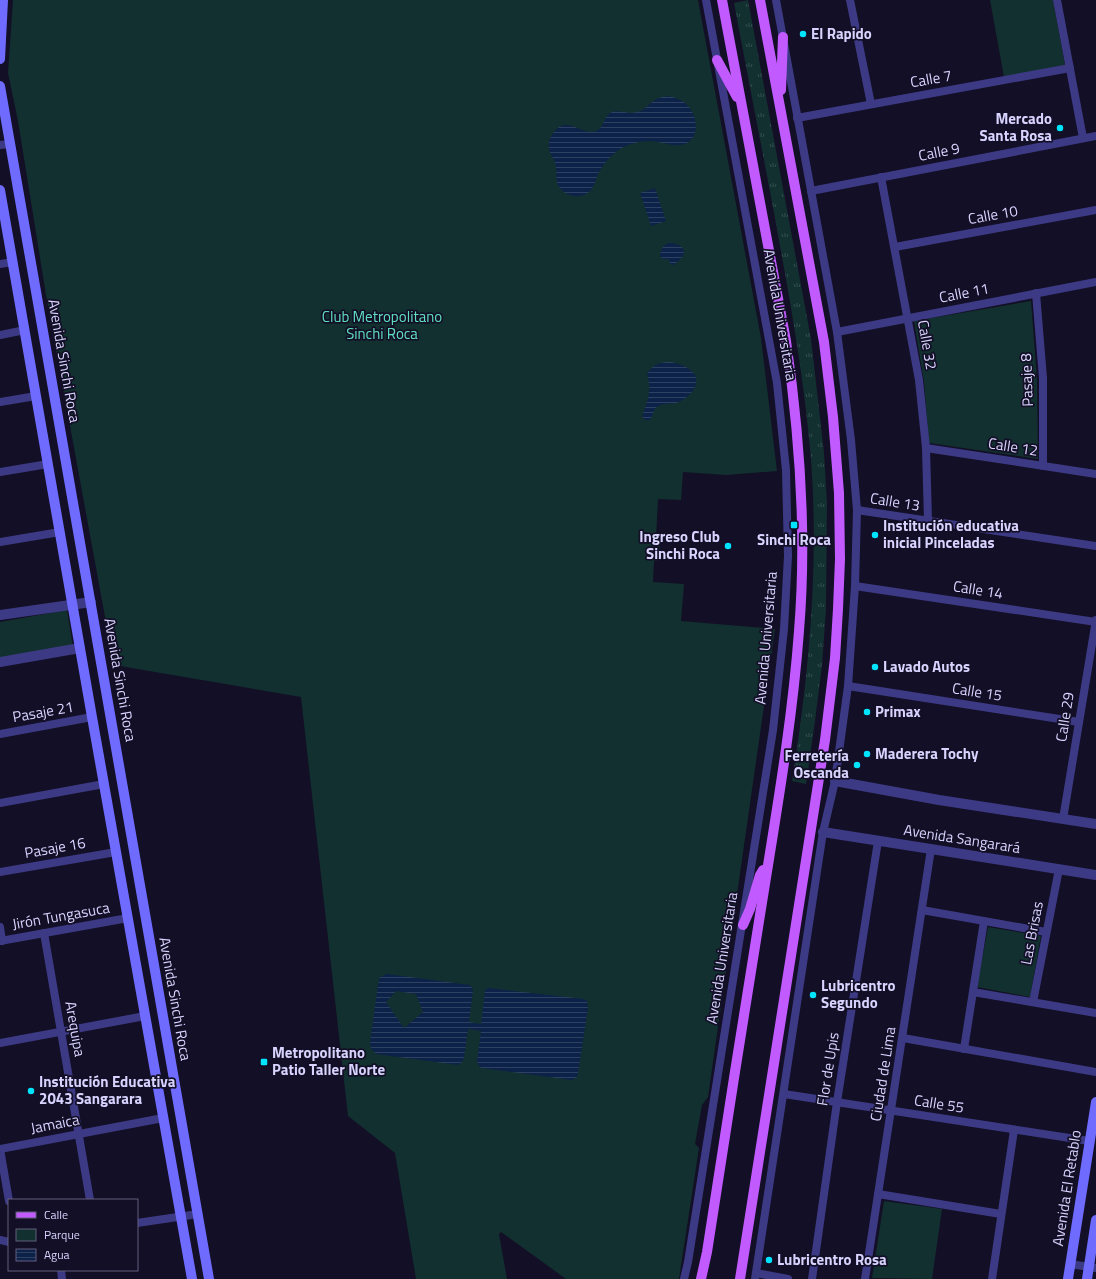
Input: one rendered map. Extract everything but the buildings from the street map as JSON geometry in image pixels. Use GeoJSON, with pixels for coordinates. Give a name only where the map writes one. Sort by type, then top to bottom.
{"type":"FeatureCollection","features":[{"type":"Feature","properties":{"kind":"main road"},"geometry":{"type":"LineString","coordinates":[[0,59],[3,0]]}},
{"type":"Feature","properties":{"kind":"main road","name":"Avenida Universitaria"},"geometry":{"type":"LineString","coordinates":[[701,1279],[790,722],[798,638],[802,567],[802,513],[798,445],[787,348],[722,0]]}},
{"type":"Feature","properties":{"kind":"main road"},"geometry":{"type":"LineString","coordinates":[[740,1279],[825,740],[835,658],[838,609],[839,494],[833,417],[824,342],[760,0]]}},
{"type":"Feature","properties":{"kind":"main road"},"geometry":{"type":"LineString","coordinates":[[780,107],[783,37]]}},
{"type":"Feature","properties":{"kind":"main road"},"geometry":{"type":"LineString","coordinates":[[717,60],[742,104]]}},
{"type":"Feature","properties":{"kind":"main road","name":"Avenida Sinchi Roca"},"geometry":{"type":"LineString","coordinates":[[0,86],[5,145],[91,602],[209,1279]]}},
{"type":"Feature","properties":{"kind":"main road"},"geometry":{"type":"LineString","coordinates":[[0,190],[192,1279]]}},
{"type":"Feature","properties":{"kind":"main road"},"geometry":{"type":"LineString","coordinates":[[86,681],[104,677]]}},
{"type":"Feature","properties":{"kind":"main road"},"geometry":{"type":"LineString","coordinates":[[743,925],[750,909],[760,875],[768,860]]}},
{"type":"Feature","properties":{"kind":"main road","name":"Avenida El Retablo"},"geometry":{"type":"LineString","coordinates":[[1068,1279],[1096,1102]]}},
{"type":"Feature","properties":{"kind":"main road"},"geometry":{"type":"LineString","coordinates":[[1087,1279],[1092,1268],[1096,1220]]}},
{"type":"Feature","properties":{"kind":"street","name":"Avenida Universitaria"},"geometry":{"type":"LineString","coordinates":[[684,1279],[743,925],[773,730],[784,629],[788,556],[786,470],[777,384],[706,0]]}},
{"type":"Feature","properties":{"kind":"street"},"geometry":{"type":"LineString","coordinates":[[776,0],[837,332],[851,440],[857,510],[855,586],[848,686],[835,781],[823,832],[756,1276],[788,1279]]}},
{"type":"Feature","properties":{"kind":"street"},"geometry":{"type":"LineString","coordinates":[[850,0],[871,104]]}},
{"type":"Feature","properties":{"kind":"street"},"geometry":{"type":"LineString","coordinates":[[1057,0],[1083,138]]}},
{"type":"Feature","properties":{"kind":"street","name":"Calle 7"},"geometry":{"type":"LineString","coordinates":[[798,118],[1070,68]]}},
{"type":"Feature","properties":{"kind":"street","name":"Calle 9"},"geometry":{"type":"LineString","coordinates":[[811,191],[1096,136]]}},
{"type":"Feature","properties":{"kind":"street","name":"Calle 32"},"geometry":{"type":"LineString","coordinates":[[881,177],[919,380],[926,448],[928,521]]}},
{"type":"Feature","properties":{"kind":"street","name":"Calle 10"},"geometry":{"type":"LineString","coordinates":[[895,247],[1096,211]]}},
{"type":"Feature","properties":{"kind":"street"},"geometry":{"type":"LineString","coordinates":[[0,264],[13,262]]}},
{"type":"Feature","properties":{"kind":"street","name":"Calle 11"},"geometry":{"type":"LineString","coordinates":[[837,332],[1096,282]]}},
{"type":"Feature","properties":{"kind":"street","name":"Pasaje 8"},"geometry":{"type":"LineString","coordinates":[[1036,293],[1043,378],[1043,466]]}},
{"type":"Feature","properties":{"kind":"street"},"geometry":{"type":"LineString","coordinates":[[0,335],[25,330]]}},
{"type":"Feature","properties":{"kind":"street"},"geometry":{"type":"LineString","coordinates":[[0,402],[36,396]]}},
{"type":"Feature","properties":{"kind":"street","name":"Calle 12"},"geometry":{"type":"LineString","coordinates":[[926,448],[1096,474]]}},
{"type":"Feature","properties":{"kind":"street"},"geometry":{"type":"LineString","coordinates":[[0,472],[48,464]]}},
{"type":"Feature","properties":{"kind":"street","name":"Calle 13"},"geometry":{"type":"LineString","coordinates":[[857,510],[1096,546]]}},
{"type":"Feature","properties":{"kind":"street"},"geometry":{"type":"LineString","coordinates":[[0,542],[60,532]]}},
{"type":"Feature","properties":{"kind":"street","name":"Calle 14"},"geometry":{"type":"LineString","coordinates":[[855,586],[1096,621]]}},
{"type":"Feature","properties":{"kind":"street"},"geometry":{"type":"LineString","coordinates":[[0,616],[91,602]]}},
{"type":"Feature","properties":{"kind":"street","name":"Calle 29"},"geometry":{"type":"LineString","coordinates":[[1063,819],[1096,621]]}},
{"type":"Feature","properties":{"kind":"street"},"geometry":{"type":"LineString","coordinates":[[0,662],[80,648]]}},
{"type":"Feature","properties":{"kind":"street","name":"Calle 15"},"geometry":{"type":"LineString","coordinates":[[848,686],[1079,722]]}},
{"type":"Feature","properties":{"kind":"street","name":"Pasaje 21"},"geometry":{"type":"LineString","coordinates":[[0,734],[92,717]]}},
{"type":"Feature","properties":{"kind":"street"},"geometry":{"type":"LineString","coordinates":[[835,781],[940,800],[1096,824]]}},
{"type":"Feature","properties":{"kind":"street"},"geometry":{"type":"LineString","coordinates":[[0,803],[104,784]]}},
{"type":"Feature","properties":{"kind":"street","name":"Avenida Sangarará"},"geometry":{"type":"LineString","coordinates":[[823,832],[1096,875]]}},
{"type":"Feature","properties":{"kind":"street","name":"Flor de Upis"},"geometry":{"type":"LineString","coordinates":[[812,1279],[837,1102],[878,840]]}},
{"type":"Feature","properties":{"kind":"street","name":"Ciudad de Lima"},"geometry":{"type":"LineString","coordinates":[[865,1279],[931,849]]}},
{"type":"Feature","properties":{"kind":"street","name":"Pasaje 16"},"geometry":{"type":"LineString","coordinates":[[0,872],[116,852]]}},
{"type":"Feature","properties":{"kind":"street","name":"Las Brisas"},"geometry":{"type":"LineString","coordinates":[[1033,1002],[1058,869]]}},
{"type":"Feature","properties":{"kind":"street"},"geometry":{"type":"LineString","coordinates":[[922,910],[1046,932]]}},
{"type":"Feature","properties":{"kind":"street","name":"Jirón Tungasuca"},"geometry":{"type":"LineString","coordinates":[[1,941],[128,918]]}},
{"type":"Feature","properties":{"kind":"street"},"geometry":{"type":"LineString","coordinates":[[964,1049],[984,921]]}},
{"type":"Feature","properties":{"kind":"street"},"geometry":{"type":"LineString","coordinates":[[0,927],[1,941]]}},
{"type":"Feature","properties":{"kind":"street","name":"Arequipa"},"geometry":{"type":"LineString","coordinates":[[44,933],[90,1199]]}},
{"type":"Feature","properties":{"kind":"street"},"geometry":{"type":"LineString","coordinates":[[973,992],[1096,1013]]}},
{"type":"Feature","properties":{"kind":"street"},"geometry":{"type":"LineString","coordinates":[[0,1043],[145,1016]]}},
{"type":"Feature","properties":{"kind":"street"},"geometry":{"type":"LineString","coordinates":[[903,1038],[1096,1072]]}},
{"type":"Feature","properties":{"kind":"street","name":"Calle 55"},"geometry":{"type":"LineString","coordinates":[[784,1094],[1089,1141]]}},
{"type":"Feature","properties":{"kind":"street","name":"Jamaica"},"geometry":{"type":"LineString","coordinates":[[0,1149],[163,1118]]}},
{"type":"Feature","properties":{"kind":"street"},"geometry":{"type":"LineString","coordinates":[[992,1279],[1014,1130]]}},
{"type":"Feature","properties":{"kind":"street"},"geometry":{"type":"LineString","coordinates":[[0,1149],[9,1199]]}},
{"type":"Feature","properties":{"kind":"street"},"geometry":{"type":"LineString","coordinates":[[878,1194],[1001,1214]]}},
{"type":"Feature","properties":{"kind":"street"},"geometry":{"type":"LineString","coordinates":[[138,1223],[198,1214]]}},
{"type":"Feature","properties":{"kind":"street"},"geometry":{"type":"LineString","coordinates":[[1070,1264],[1092,1268]]}},
{"type":"Feature","properties":{"kind":"green space","name":"Club Metropolitano Sinchi Roca"},"geometry":{"type":"Polygon","coordinates":[[[13,0],[698,0],[761,338],[777,471],[726,475],[683,472],[681,500],[658,499],[656,538],[660,539],[659,561],[654,561],[653,582],[684,584],[681,621],[775,629],[708,1097],[702,1105],[695,1144],[699,1148],[679,1279],[566,1279],[501,1232],[499,1234],[507,1279],[416,1279],[395,1153],[348,1116],[301,697],[120,666],[112,655],[46,295],[18,121],[8,73],[13,0]]]}},
{"type":"Feature","properties":{"kind":"green space"},"geometry":{"type":"Polygon","coordinates":[[[748,0],[811,339],[824,453],[827,503],[826,609],[822,665],[806,784],[792,781],[808,661],[811,620],[814,540],[811,459],[800,366],[790,305],[734,3],[748,0]]]}},
{"type":"Feature","properties":{"kind":"green space"},"geometry":{"type":"Polygon","coordinates":[[[990,0],[1053,0],[1065,65],[1004,77],[990,0]]]}},
{"type":"Feature","properties":{"kind":"green space"},"geometry":{"type":"Polygon","coordinates":[[[1031,301],[1037,380],[1038,459],[929,443],[924,382],[914,321],[1031,301]]]}},
{"type":"Feature","properties":{"kind":"green space"},"geometry":{"type":"Polygon","coordinates":[[[67,610],[73,647],[0,660],[0,622],[67,610]]]}},
{"type":"Feature","properties":{"kind":"green space"},"geometry":{"type":"Polygon","coordinates":[[[988,927],[1041,936],[1030,997],[977,987],[988,927]]]}},
{"type":"Feature","properties":{"kind":"green space"},"geometry":{"type":"Polygon","coordinates":[[[884,1201],[942,1209],[932,1279],[872,1278],[884,1201]]]}},
{"type":"Feature","properties":{"kind":"water"},"geometry":{"type":"Polygon","coordinates":[[[668,96],[681,100],[687,104],[694,116],[696,129],[694,135],[687,143],[673,145],[649,141],[630,144],[613,154],[602,167],[591,190],[587,193],[574,196],[566,193],[559,187],[556,166],[549,145],[550,138],[557,128],[563,125],[569,125],[592,132],[600,128],[610,113],[617,111],[633,113],[641,111],[653,101],[668,96]]]}},
{"type":"Feature","properties":{"kind":"water"},"geometry":{"type":"Polygon","coordinates":[[[655,188],[666,221],[651,226],[640,193],[655,188]]]}},
{"type":"Feature","properties":{"kind":"water"},"geometry":{"type":"Polygon","coordinates":[[[668,243],[677,244],[684,250],[682,257],[673,265],[670,264],[669,259],[663,259],[660,256],[662,248],[668,243]]]}},
{"type":"Feature","properties":{"kind":"water"},"geometry":{"type":"Polygon","coordinates":[[[671,362],[684,366],[693,372],[695,375],[696,384],[692,392],[684,399],[676,403],[664,404],[657,407],[650,420],[645,420],[642,416],[649,394],[647,374],[657,364],[671,362]]]}},
{"type":"Feature","properties":{"kind":"water"},"geometry":{"type":"Polygon","coordinates":[[[387,974],[470,985],[473,990],[469,1022],[481,1024],[485,990],[489,988],[584,999],[587,1001],[588,1008],[577,1077],[572,1080],[481,1068],[477,1061],[481,1031],[468,1029],[464,1058],[458,1065],[376,1054],[371,1048],[370,1043],[380,977],[387,974]],[[396,991],[386,1002],[404,1028],[423,1012],[416,994],[396,991]]]}},
{"type":"Feature","properties":{"kind":"place","name":"El Rapido"},"geometry":{"type":"Point","coordinates":[803,34]}},
{"type":"Feature","properties":{"kind":"place","name":"Mercado Santa Rosa"},"geometry":{"type":"Point","coordinates":[1060,128]}},
{"type":"Feature","properties":{"kind":"place","name":"Sinchi Roca"},"geometry":{"type":"Point","coordinates":[794,525]}},
{"type":"Feature","properties":{"kind":"place","name":"Institución educativa inicial Pinceladas"},"geometry":{"type":"Point","coordinates":[875,535]}},
{"type":"Feature","properties":{"kind":"place","name":"Ingreso Club Sinchi Roca"},"geometry":{"type":"Point","coordinates":[728,546]}},
{"type":"Feature","properties":{"kind":"place","name":"Lavado Autos"},"geometry":{"type":"Point","coordinates":[875,667]}},
{"type":"Feature","properties":{"kind":"place","name":"Primax"},"geometry":{"type":"Point","coordinates":[867,712]}},
{"type":"Feature","properties":{"kind":"place","name":"Maderera Tochy"},"geometry":{"type":"Point","coordinates":[867,754]}},
{"type":"Feature","properties":{"kind":"place","name":"Ferretería Oscanda"},"geometry":{"type":"Point","coordinates":[857,765]}},
{"type":"Feature","properties":{"kind":"place","name":"Lubricentro Segundo"},"geometry":{"type":"Point","coordinates":[813,995]}},
{"type":"Feature","properties":{"kind":"place","name":"Metropolitano Patio Taller Norte"},"geometry":{"type":"Point","coordinates":[264,1062]}},
{"type":"Feature","properties":{"kind":"place","name":"Institución Educativa 2043 Sangarara"},"geometry":{"type":"Point","coordinates":[31,1091]}},
{"type":"Feature","properties":{"kind":"place","name":"Lubricentro Rosa"},"geometry":{"type":"Point","coordinates":[769,1260]}}]}
